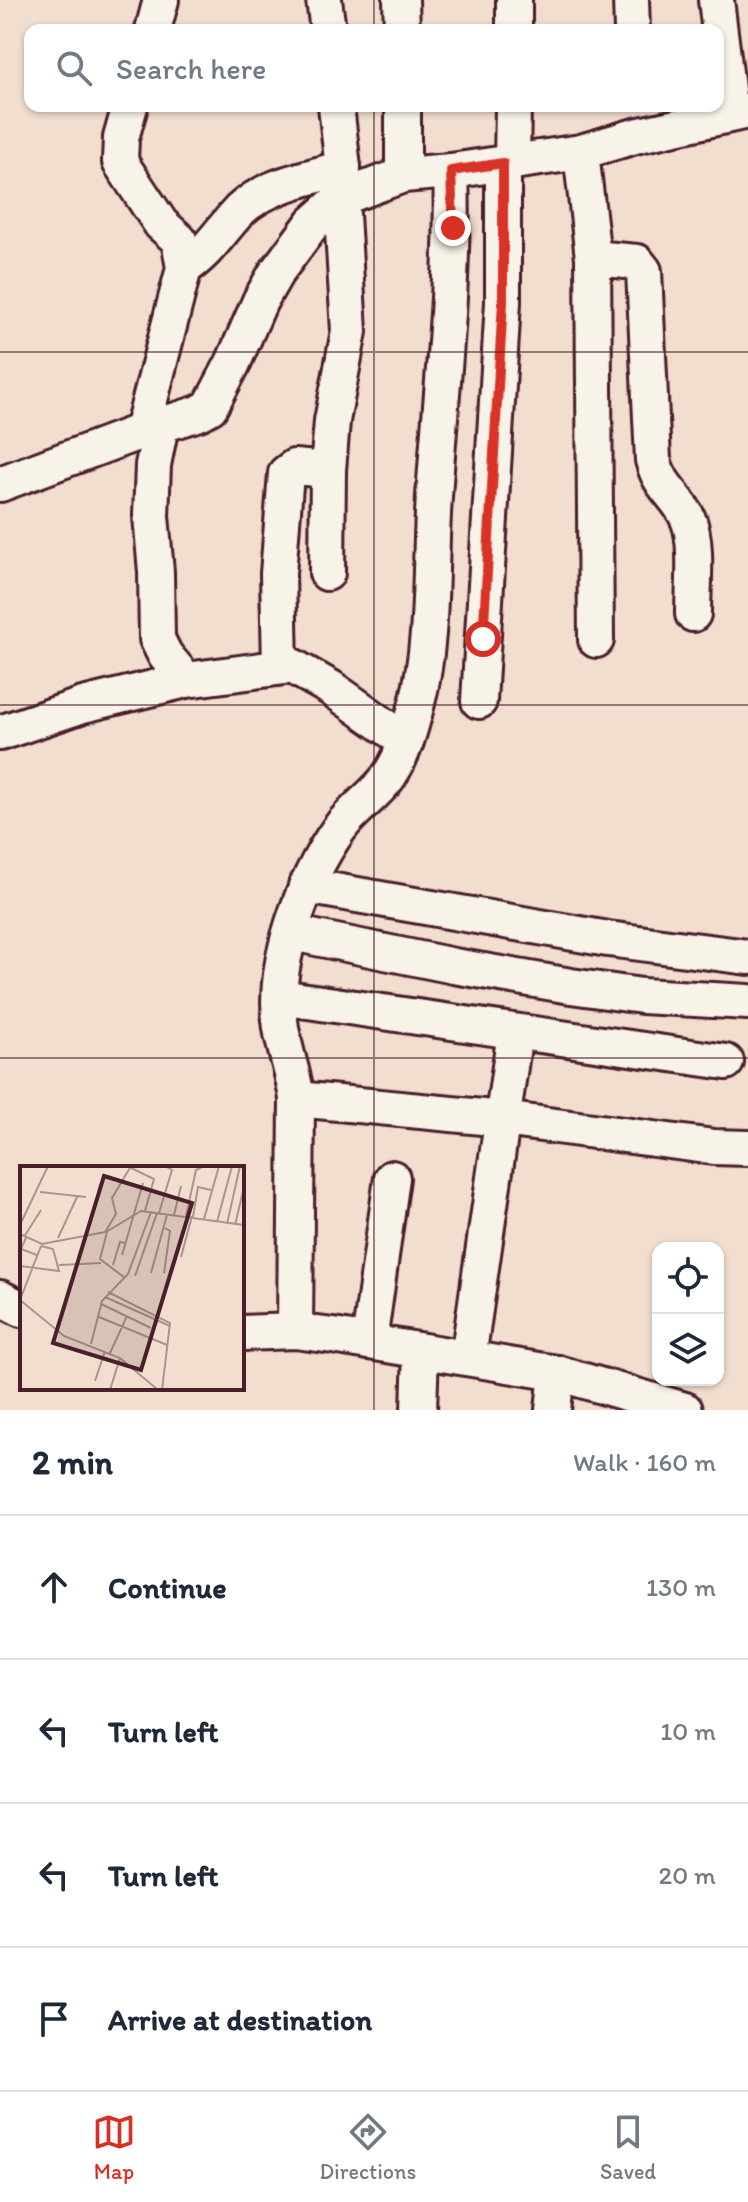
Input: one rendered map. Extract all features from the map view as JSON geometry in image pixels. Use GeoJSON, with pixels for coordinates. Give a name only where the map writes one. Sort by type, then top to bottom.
{"type":"FeatureCollection","features":[{"type":"Feature","properties":{"kind":"street"},"geometry":{"type":"LineString","coordinates":[[155,24],[161,0]]}},
{"type":"Feature","properties":{"kind":"street"},"geometry":{"type":"LineString","coordinates":[[324,0],[327,24]]}},
{"type":"Feature","properties":{"kind":"street"},"geometry":{"type":"LineString","coordinates":[[401,0],[402,24]]}},
{"type":"Feature","properties":{"kind":"street"},"geometry":{"type":"LineString","coordinates":[[514,0],[514,24]]}},
{"type":"Feature","properties":{"kind":"street"},"geometry":{"type":"LineString","coordinates":[[631,0],[632,24]]}},
{"type":"Feature","properties":{"kind":"street"},"geometry":{"type":"LineString","coordinates":[[716,0],[721,24]]}},
{"type":"Feature","properties":{"kind":"street"},"geometry":{"type":"LineString","coordinates":[[184,268],[198,260],[241,210],[260,195],[581,152],[634,121],[739,112],[724,39]]}},
{"type":"Feature","properties":{"kind":"street"},"geometry":{"type":"LineString","coordinates":[[128,112],[121,138],[120,162],[161,224],[179,240],[184,268],[151,428],[151,516],[157,639],[165,655],[186,680]]}},
{"type":"Feature","properties":{"kind":"street"},"geometry":{"type":"LineString","coordinates":[[327,573],[332,421],[349,331],[336,112]]}},
{"type":"Feature","properties":{"kind":"street"},"geometry":{"type":"LineString","coordinates":[[403,112],[403,175]]}},
{"type":"Feature","properties":{"kind":"street"},"geometry":{"type":"LineString","coordinates":[[479,701],[512,112]]}},
{"type":"Feature","properties":{"kind":"street"},"geometry":{"type":"LineString","coordinates":[[581,152],[593,258],[596,640]]}},
{"type":"Feature","properties":{"kind":"street"},"geometry":{"type":"LineString","coordinates":[[295,1331],[297,1099],[281,1028],[281,971],[306,886],[341,826],[389,776],[406,741],[425,663],[453,228],[451,171]]}},
{"type":"Feature","properties":{"kind":"street"},"geometry":{"type":"LineString","coordinates":[[0,484],[210,407],[276,273],[342,183]]}},
{"type":"Feature","properties":{"kind":"street"},"geometry":{"type":"LineString","coordinates":[[593,258],[637,262],[644,271],[653,460],[664,488],[689,520],[693,614]]}},
{"type":"Feature","properties":{"kind":"street"},"geometry":{"type":"LineString","coordinates":[[280,666],[278,574],[286,473],[294,467],[328,470]]}},
{"type":"Feature","properties":{"kind":"street"},"geometry":{"type":"LineString","coordinates":[[0,733],[83,705],[186,680],[292,666],[312,676],[406,741]]}},
{"type":"Feature","properties":{"kind":"street"},"geometry":{"type":"LineString","coordinates":[[306,886],[608,939],[748,957]]}},
{"type":"Feature","properties":{"kind":"street"},"geometry":{"type":"LineString","coordinates":[[292,933],[454,966],[586,988],[642,996],[748,1002]]}},
{"type":"Feature","properties":{"kind":"street"},"geometry":{"type":"LineString","coordinates":[[280,997],[726,1062]]}},
{"type":"Feature","properties":{"kind":"street"},"geometry":{"type":"LineString","coordinates":[[468,1358],[515,1032]]}},
{"type":"Feature","properties":{"kind":"street"},"geometry":{"type":"LineString","coordinates":[[297,1099],[503,1119],[714,1147],[748,1148]]}},
{"type":"Feature","properties":{"kind":"street"},"geometry":{"type":"LineString","coordinates":[[369,1342],[392,1178]]}},
{"type":"Feature","properties":{"kind":"street"},"geometry":{"type":"LineString","coordinates":[[0,1298],[20,1308]]}},
{"type":"Feature","properties":{"kind":"street"},"geometry":{"type":"LineString","coordinates":[[244,1333],[295,1331],[557,1373],[685,1410]]}},
{"type":"Feature","properties":{"kind":"street"},"geometry":{"type":"LineString","coordinates":[[419,1410],[421,1351]]}},
{"type":"Feature","properties":{"kind":"street"},"geometry":{"type":"LineString","coordinates":[[553,1410],[557,1373]]}},
{"type":"Feature","properties":{"kind":"route"},"geometry":{"type":"LineString","coordinates":[[453,228],[451,171],[503,163],[503,302],[483,639]]}}]}
